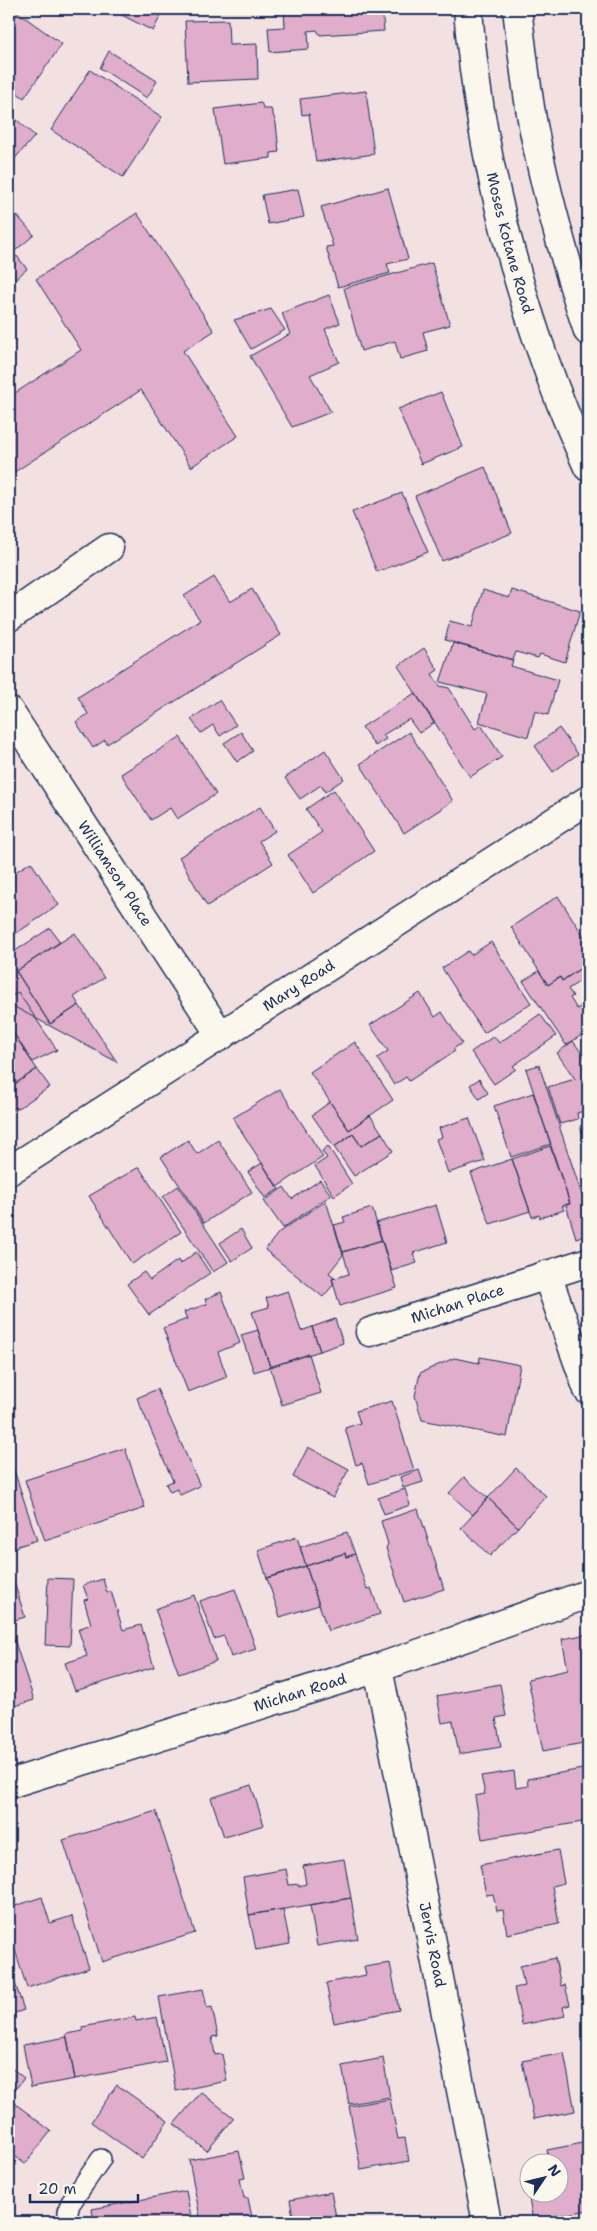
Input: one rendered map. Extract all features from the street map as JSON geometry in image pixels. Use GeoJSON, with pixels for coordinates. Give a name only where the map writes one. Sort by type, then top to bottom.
{"type":"FeatureCollection","features":[{"type":"Feature","properties":{"kind":"street","name":"Moses Kotane Road"},"geometry":{"type":"LineString","coordinates":[[468,9],[470,37],[484,132],[508,243],[549,372],[588,467]]}},
{"type":"Feature","properties":{"kind":"street"},"geometry":{"type":"LineString","coordinates":[[517,9],[533,126],[549,200],[571,280],[588,331]]}},
{"type":"Feature","properties":{"kind":"street"},"geometry":{"type":"LineString","coordinates":[[9,617],[109,548]]}},
{"type":"Feature","properties":{"kind":"street","name":"Williamson Place"},"geometry":{"type":"LineString","coordinates":[[9,711],[221,1036]]}},
{"type":"Feature","properties":{"kind":"street","name":"Mary Road"},"geometry":{"type":"LineString","coordinates":[[9,1171],[588,800]]}},
{"type":"Feature","properties":{"kind":"street","name":"Michan Place"},"geometry":{"type":"LineString","coordinates":[[370,1332],[588,1262]]}},
{"type":"Feature","properties":{"kind":"street"},"geometry":{"type":"LineString","coordinates":[[547,1274],[588,1390]]}},
{"type":"Feature","properties":{"kind":"street","name":"Michan Road"},"geometry":{"type":"LineString","coordinates":[[9,1784],[378,1668],[588,1594]]}},
{"type":"Feature","properties":{"kind":"street","name":"Jervis Road"},"geometry":{"type":"LineString","coordinates":[[378,1668],[487,2222]]}},
{"type":"Feature","properties":{"kind":"lane"},"geometry":{"type":"LineString","coordinates":[[68,2222],[70,2204],[101,2159]]}},
{"type":"Feature","properties":{"kind":"building"},"geometry":{"type":"Polygon","coordinates":[[[9,9],[13,9],[62,44],[24,98],[9,87],[9,9]]]}},
{"type":"Feature","properties":{"kind":"building"},"geometry":{"type":"Polygon","coordinates":[[[110,9],[164,9],[153,31],[110,9]]]}},
{"type":"Feature","properties":{"kind":"building"},"geometry":{"type":"Polygon","coordinates":[[[207,9],[250,9],[207,11],[207,9]]]}},
{"type":"Feature","properties":{"kind":"building"},"geometry":{"type":"Polygon","coordinates":[[[284,9],[382,9],[384,31],[320,35],[317,30],[308,31],[309,49],[270,52],[268,28],[285,27],[284,9]]]}},
{"type":"Feature","properties":{"kind":"building"},"geometry":{"type":"Polygon","coordinates":[[[228,20],[229,45],[257,44],[258,79],[188,82],[185,21],[228,20]]]}},
{"type":"Feature","properties":{"kind":"building"},"geometry":{"type":"Polygon","coordinates":[[[109,51],[157,81],[147,98],[100,68],[109,51]]]}},
{"type":"Feature","properties":{"kind":"building"},"geometry":{"type":"Polygon","coordinates":[[[90,70],[162,117],[123,177],[51,130],[90,70]]]}},
{"type":"Feature","properties":{"kind":"building"},"geometry":{"type":"Polygon","coordinates":[[[366,91],[374,154],[316,162],[309,114],[302,115],[300,99],[366,91]]]}},
{"type":"Feature","properties":{"kind":"building"},"geometry":{"type":"Polygon","coordinates":[[[261,103],[264,109],[271,109],[276,123],[279,152],[271,153],[271,158],[223,164],[215,109],[261,103]]]}},
{"type":"Feature","properties":{"kind":"building"},"geometry":{"type":"Polygon","coordinates":[[[9,112],[17,120],[9,130],[9,112]]]}},
{"type":"Feature","properties":{"kind":"building"},"geometry":{"type":"Polygon","coordinates":[[[17,120],[35,136],[9,165],[9,130],[17,120]]]}},
{"type":"Feature","properties":{"kind":"building"},"geometry":{"type":"Polygon","coordinates":[[[388,188],[408,259],[387,264],[390,273],[338,287],[326,247],[333,246],[321,207],[388,188]]]}},
{"type":"Feature","properties":{"kind":"building"},"geometry":{"type":"Polygon","coordinates":[[[298,189],[304,217],[268,224],[262,195],[298,189]]]}},
{"type":"Feature","properties":{"kind":"building"},"geometry":{"type":"Polygon","coordinates":[[[9,206],[34,235],[16,250],[9,242],[9,206]]]}},
{"type":"Feature","properties":{"kind":"building"},"geometry":{"type":"Polygon","coordinates":[[[137,213],[214,331],[183,351],[238,436],[191,467],[141,390],[13,473],[9,466],[9,397],[81,350],[36,279],[137,213]]]}},
{"type":"Feature","properties":{"kind":"building"},"geometry":{"type":"Polygon","coordinates":[[[17,256],[27,269],[13,281],[9,276],[9,262],[17,256]]]}},
{"type":"Feature","properties":{"kind":"building"},"geometry":{"type":"Polygon","coordinates":[[[432,263],[450,325],[423,332],[428,351],[400,359],[395,341],[361,351],[344,288],[432,263]]]}},
{"type":"Feature","properties":{"kind":"building"},"geometry":{"type":"Polygon","coordinates":[[[329,295],[340,323],[325,329],[339,362],[310,375],[331,412],[292,427],[250,356],[290,334],[282,313],[329,295]]]}},
{"type":"Feature","properties":{"kind":"building"},"geometry":{"type":"Polygon","coordinates":[[[271,309],[285,330],[251,349],[234,320],[271,309]]]}},
{"type":"Feature","properties":{"kind":"building"},"geometry":{"type":"Polygon","coordinates":[[[441,392],[463,447],[421,464],[398,409],[441,392]]]}},
{"type":"Feature","properties":{"kind":"building"},"geometry":{"type":"Polygon","coordinates":[[[485,467],[512,533],[442,561],[415,496],[485,467]]]}},
{"type":"Feature","properties":{"kind":"building"},"geometry":{"type":"Polygon","coordinates":[[[402,493],[428,552],[377,572],[352,512],[402,493]]]}},
{"type":"Feature","properties":{"kind":"building"},"geometry":{"type":"Polygon","coordinates":[[[214,577],[230,602],[252,589],[281,635],[107,744],[105,740],[93,748],[76,722],[88,714],[78,697],[200,620],[184,596],[214,577]]]}},
{"type":"Feature","properties":{"kind":"building"},"geometry":{"type":"Polygon","coordinates":[[[483,590],[509,598],[512,590],[580,611],[565,662],[540,654],[538,658],[516,652],[513,660],[445,640],[450,621],[472,627],[483,590]]]}},
{"type":"Feature","properties":{"kind":"building"},"geometry":{"type":"Polygon","coordinates":[[[453,643],[513,660],[511,666],[558,680],[548,715],[535,711],[528,737],[479,722],[487,694],[440,682],[453,643]]]}},
{"type":"Feature","properties":{"kind":"building"},"geometry":{"type":"Polygon","coordinates":[[[424,648],[438,670],[432,674],[440,686],[449,688],[475,729],[481,725],[502,757],[470,777],[398,666],[424,648]]]}},
{"type":"Feature","properties":{"kind":"building"},"geometry":{"type":"Polygon","coordinates":[[[415,693],[434,723],[419,733],[409,719],[383,735],[386,739],[375,746],[362,727],[415,693]]]}},
{"type":"Feature","properties":{"kind":"building"},"geometry":{"type":"Polygon","coordinates":[[[219,700],[236,725],[220,736],[213,725],[201,733],[191,719],[219,700]]]}},
{"type":"Feature","properties":{"kind":"building"},"geometry":{"type":"Polygon","coordinates":[[[559,728],[578,754],[553,772],[535,746],[559,728]]]}},
{"type":"Feature","properties":{"kind":"building"},"geometry":{"type":"Polygon","coordinates":[[[241,732],[253,751],[237,762],[224,743],[241,732]]]}},
{"type":"Feature","properties":{"kind":"building"},"geometry":{"type":"Polygon","coordinates":[[[409,732],[453,801],[404,833],[360,764],[409,732]]]}},
{"type":"Feature","properties":{"kind":"building"},"geometry":{"type":"Polygon","coordinates":[[[180,737],[216,794],[177,819],[170,808],[151,820],[121,774],[180,737]]]}},
{"type":"Feature","properties":{"kind":"building"},"geometry":{"type":"Polygon","coordinates":[[[325,750],[344,779],[325,792],[321,785],[300,799],[285,778],[325,750]]]}},
{"type":"Feature","properties":{"kind":"building"},"geometry":{"type":"Polygon","coordinates":[[[334,790],[374,851],[313,893],[288,855],[322,832],[306,809],[334,790]]]}},
{"type":"Feature","properties":{"kind":"building"},"geometry":{"type":"Polygon","coordinates":[[[260,807],[275,831],[259,841],[273,863],[207,906],[179,857],[260,807]]]}},
{"type":"Feature","properties":{"kind":"building"},"geometry":{"type":"Polygon","coordinates":[[[31,862],[59,905],[9,938],[9,876],[31,862]]]}},
{"type":"Feature","properties":{"kind":"building"},"geometry":{"type":"Polygon","coordinates":[[[558,896],[588,943],[588,963],[562,981],[560,977],[548,985],[511,927],[558,896]]]}},
{"type":"Feature","properties":{"kind":"building"},"geometry":{"type":"Polygon","coordinates":[[[50,928],[60,942],[16,971],[50,1024],[79,1005],[117,1062],[9,1004],[9,955],[50,928]]]}},
{"type":"Feature","properties":{"kind":"building"},"geometry":{"type":"Polygon","coordinates":[[[75,933],[104,978],[74,997],[79,1005],[50,1024],[16,971],[75,933]]]}},
{"type":"Feature","properties":{"kind":"building"},"geometry":{"type":"Polygon","coordinates":[[[491,942],[531,1003],[484,1033],[442,968],[468,951],[471,955],[491,942]]]}},
{"type":"Feature","properties":{"kind":"building"},"geometry":{"type":"Polygon","coordinates":[[[588,963],[588,976],[568,989],[573,996],[570,998],[577,1009],[588,1002],[588,1031],[566,1045],[523,981],[539,971],[548,985],[560,977],[562,981],[588,963]]]}},
{"type":"Feature","properties":{"kind":"building"},"geometry":{"type":"Polygon","coordinates":[[[18,992],[57,1050],[32,1062],[9,1026],[9,998],[18,992]]]}},
{"type":"Feature","properties":{"kind":"building"},"geometry":{"type":"Polygon","coordinates":[[[420,993],[435,1017],[442,1012],[462,1043],[453,1049],[455,1051],[409,1081],[406,1077],[394,1085],[377,1058],[388,1051],[370,1025],[420,993]]]}},
{"type":"Feature","properties":{"kind":"building"},"geometry":{"type":"Polygon","coordinates":[[[540,1014],[556,1036],[513,1066],[516,1069],[494,1084],[471,1052],[494,1036],[499,1043],[540,1014]]]}},
{"type":"Feature","properties":{"kind":"building"},"geometry":{"type":"Polygon","coordinates":[[[9,1026],[37,1069],[9,1088],[9,1026]]]}},
{"type":"Feature","properties":{"kind":"building"},"geometry":{"type":"Polygon","coordinates":[[[573,1041],[588,1062],[588,1110],[577,1113],[578,1119],[560,1124],[548,1087],[575,1079],[557,1053],[573,1041]]]}},
{"type":"Feature","properties":{"kind":"building"},"geometry":{"type":"Polygon","coordinates":[[[355,1042],[393,1100],[349,1130],[310,1072],[355,1042]]]}},
{"type":"Feature","properties":{"kind":"building"},"geometry":{"type":"Polygon","coordinates":[[[539,1065],[588,1213],[588,1234],[576,1238],[566,1205],[570,1204],[526,1069],[539,1065]]]}},
{"type":"Feature","properties":{"kind":"building"},"geometry":{"type":"Polygon","coordinates":[[[37,1069],[50,1087],[14,1111],[9,1104],[9,1088],[37,1069]]]}},
{"type":"Feature","properties":{"kind":"building"},"geometry":{"type":"Polygon","coordinates":[[[479,1079],[488,1093],[479,1099],[470,1085],[479,1079]]]}},
{"type":"Feature","properties":{"kind":"building"},"geometry":{"type":"Polygon","coordinates":[[[280,1089],[323,1157],[277,1187],[233,1118],[280,1089]]]}},
{"type":"Feature","properties":{"kind":"building"},"geometry":{"type":"Polygon","coordinates":[[[533,1093],[551,1144],[511,1157],[494,1106],[533,1093]]]}},
{"type":"Feature","properties":{"kind":"building"},"geometry":{"type":"Polygon","coordinates":[[[330,1102],[349,1130],[370,1115],[382,1133],[361,1146],[353,1134],[334,1147],[312,1115],[330,1102]]]}},
{"type":"Feature","properties":{"kind":"building"},"geometry":{"type":"Polygon","coordinates":[[[469,1118],[485,1161],[448,1173],[436,1139],[442,1137],[439,1128],[469,1118]]]}},
{"type":"Feature","properties":{"kind":"building"},"geometry":{"type":"Polygon","coordinates":[[[588,1123],[588,1149],[580,1126],[588,1123]]]}},
{"type":"Feature","properties":{"kind":"building"},"geometry":{"type":"Polygon","coordinates":[[[382,1133],[393,1151],[354,1176],[334,1147],[353,1134],[361,1146],[382,1133]]]}},
{"type":"Feature","properties":{"kind":"building"},"geometry":{"type":"Polygon","coordinates":[[[188,1140],[197,1154],[218,1140],[252,1192],[204,1223],[161,1157],[188,1140]]]}},
{"type":"Feature","properties":{"kind":"building"},"geometry":{"type":"Polygon","coordinates":[[[328,1146],[352,1184],[334,1196],[315,1166],[327,1158],[322,1151],[328,1146]]]}},
{"type":"Feature","properties":{"kind":"building"},"geometry":{"type":"Polygon","coordinates":[[[550,1146],[570,1203],[562,1206],[564,1210],[540,1218],[539,1215],[532,1217],[512,1159],[550,1146]]]}},
{"type":"Feature","properties":{"kind":"building"},"geometry":{"type":"Polygon","coordinates":[[[512,1159],[530,1211],[490,1224],[471,1173],[512,1159]]]}},
{"type":"Feature","properties":{"kind":"building"},"geometry":{"type":"Polygon","coordinates":[[[262,1163],[279,1189],[265,1198],[248,1172],[262,1163]]]}},
{"type":"Feature","properties":{"kind":"building"},"geometry":{"type":"Polygon","coordinates":[[[139,1167],[181,1232],[132,1264],[89,1196],[139,1167]]]}},
{"type":"Feature","properties":{"kind":"building"},"geometry":{"type":"Polygon","coordinates":[[[320,1180],[331,1195],[283,1228],[264,1201],[284,1187],[292,1199],[320,1180]]]}},
{"type":"Feature","properties":{"kind":"building"},"geometry":{"type":"Polygon","coordinates":[[[178,1186],[228,1262],[213,1272],[163,1197],[178,1186]]]}},
{"type":"Feature","properties":{"kind":"building"},"geometry":{"type":"Polygon","coordinates":[[[326,1201],[343,1255],[329,1273],[336,1278],[332,1279],[334,1284],[323,1297],[265,1250],[279,1232],[326,1201]]]}},
{"type":"Feature","properties":{"kind":"building"},"geometry":{"type":"Polygon","coordinates":[[[436,1205],[447,1242],[413,1253],[417,1263],[391,1271],[376,1223],[436,1205]]]}},
{"type":"Feature","properties":{"kind":"building"},"geometry":{"type":"Polygon","coordinates":[[[372,1208],[382,1240],[343,1252],[334,1225],[345,1222],[343,1217],[372,1208]]]}},
{"type":"Feature","properties":{"kind":"building"},"geometry":{"type":"Polygon","coordinates":[[[241,1229],[252,1248],[232,1261],[220,1243],[241,1229]]]}},
{"type":"Feature","properties":{"kind":"building"},"geometry":{"type":"Polygon","coordinates":[[[382,1240],[397,1288],[340,1306],[332,1279],[349,1274],[343,1252],[382,1240]]]}},
{"type":"Feature","properties":{"kind":"building"},"geometry":{"type":"Polygon","coordinates":[[[196,1252],[210,1273],[149,1315],[127,1284],[144,1272],[150,1280],[178,1260],[180,1264],[196,1252]]]}},
{"type":"Feature","properties":{"kind":"building"},"geometry":{"type":"Polygon","coordinates":[[[288,1291],[301,1331],[312,1327],[320,1351],[270,1367],[252,1312],[269,1307],[266,1298],[288,1291]]]}},
{"type":"Feature","properties":{"kind":"building"},"geometry":{"type":"Polygon","coordinates":[[[221,1292],[240,1343],[218,1352],[227,1377],[188,1392],[163,1328],[187,1319],[184,1312],[207,1304],[205,1299],[221,1292]]]}},
{"type":"Feature","properties":{"kind":"building"},"geometry":{"type":"Polygon","coordinates":[[[335,1319],[343,1343],[320,1351],[312,1327],[335,1319]]]}},
{"type":"Feature","properties":{"kind":"building"},"geometry":{"type":"Polygon","coordinates":[[[258,1330],[270,1367],[254,1372],[241,1335],[258,1330]]]}},
{"type":"Feature","properties":{"kind":"building"},"geometry":{"type":"Polygon","coordinates":[[[309,1354],[321,1393],[282,1405],[270,1367],[309,1354]]]}},
{"type":"Feature","properties":{"kind":"building"},"geometry":{"type":"Polygon","coordinates":[[[480,1357],[520,1365],[507,1437],[422,1420],[415,1396],[420,1373],[454,1358],[479,1363],[480,1357]]]}},
{"type":"Feature","properties":{"kind":"building"},"geometry":{"type":"Polygon","coordinates":[[[157,1389],[200,1486],[180,1495],[177,1489],[170,1492],[166,1484],[173,1481],[137,1398],[157,1389]]]}},
{"type":"Feature","properties":{"kind":"building"},"geometry":{"type":"Polygon","coordinates":[[[392,1401],[414,1470],[369,1484],[362,1463],[356,1465],[345,1428],[360,1423],[356,1411],[392,1401]]]}},
{"type":"Feature","properties":{"kind":"building"},"geometry":{"type":"Polygon","coordinates":[[[308,1447],[349,1469],[333,1498],[293,1477],[308,1447]]]}},
{"type":"Feature","properties":{"kind":"building"},"geometry":{"type":"Polygon","coordinates":[[[125,1448],[145,1508],[45,1541],[25,1480],[125,1448]]]}},
{"type":"Feature","properties":{"kind":"building"},"geometry":{"type":"Polygon","coordinates":[[[9,1455],[37,1540],[9,1549],[9,1455]]]}},
{"type":"Feature","properties":{"kind":"building"},"geometry":{"type":"Polygon","coordinates":[[[516,1468],[546,1496],[518,1527],[488,1498],[516,1468]]]}},
{"type":"Feature","properties":{"kind":"building"},"geometry":{"type":"Polygon","coordinates":[[[419,1470],[423,1482],[403,1488],[400,1477],[419,1470]]]}},
{"type":"Feature","properties":{"kind":"building"},"geometry":{"type":"Polygon","coordinates":[[[464,1477],[488,1498],[473,1515],[449,1493],[464,1477]]]}},
{"type":"Feature","properties":{"kind":"building"},"geometry":{"type":"Polygon","coordinates":[[[405,1489],[410,1505],[384,1514],[378,1498],[405,1489]]]}},
{"type":"Feature","properties":{"kind":"building"},"geometry":{"type":"Polygon","coordinates":[[[488,1498],[518,1527],[490,1556],[461,1528],[488,1498]]]}},
{"type":"Feature","properties":{"kind":"building"},"geometry":{"type":"Polygon","coordinates":[[[418,1509],[444,1589],[404,1602],[386,1548],[388,1544],[381,1521],[418,1509]]]}},
{"type":"Feature","properties":{"kind":"building"},"geometry":{"type":"Polygon","coordinates":[[[347,1532],[355,1554],[346,1557],[345,1553],[306,1566],[300,1547],[347,1532]]]}},
{"type":"Feature","properties":{"kind":"building"},"geometry":{"type":"Polygon","coordinates":[[[297,1537],[306,1566],[267,1578],[258,1550],[297,1537]]]}},
{"type":"Feature","properties":{"kind":"building"},"geometry":{"type":"Polygon","coordinates":[[[345,1553],[346,1557],[355,1554],[367,1589],[371,1588],[380,1614],[328,1631],[306,1566],[345,1553]]]}},
{"type":"Feature","properties":{"kind":"building"},"geometry":{"type":"Polygon","coordinates":[[[306,1566],[319,1605],[280,1617],[267,1578],[306,1566]]]}},
{"type":"Feature","properties":{"kind":"building"},"geometry":{"type":"Polygon","coordinates":[[[48,1578],[73,1579],[70,1646],[45,1645],[48,1578]]]}},
{"type":"Feature","properties":{"kind":"building"},"geometry":{"type":"Polygon","coordinates":[[[103,1579],[107,1593],[111,1591],[123,1630],[141,1625],[154,1667],[75,1691],[65,1663],[87,1656],[78,1629],[91,1624],[84,1600],[88,1599],[83,1585],[103,1579]]]}},
{"type":"Feature","properties":{"kind":"building"},"geometry":{"type":"Polygon","coordinates":[[[14,1582],[25,1617],[9,1622],[9,1584],[14,1582]]]}},
{"type":"Feature","properties":{"kind":"building"},"geometry":{"type":"Polygon","coordinates":[[[235,1589],[256,1649],[231,1657],[224,1636],[214,1639],[200,1601],[235,1589]]]}},
{"type":"Feature","properties":{"kind":"building"},"geometry":{"type":"Polygon","coordinates":[[[194,1595],[216,1661],[179,1674],[155,1609],[194,1595]]]}},
{"type":"Feature","properties":{"kind":"building"},"geometry":{"type":"Polygon","coordinates":[[[588,1634],[588,1742],[543,1751],[528,1679],[568,1670],[562,1639],[588,1634]]]}},
{"type":"Feature","properties":{"kind":"building"},"geometry":{"type":"Polygon","coordinates":[[[14,1639],[34,1700],[9,1708],[9,1641],[14,1639]]]}},
{"type":"Feature","properties":{"kind":"building"},"geometry":{"type":"Polygon","coordinates":[[[500,1684],[506,1716],[496,1718],[501,1747],[459,1754],[453,1721],[442,1723],[437,1696],[500,1684]]]}},
{"type":"Feature","properties":{"kind":"building"},"geometry":{"type":"Polygon","coordinates":[[[588,1768],[588,1821],[482,1839],[475,1796],[485,1794],[481,1776],[514,1771],[516,1788],[528,1786],[527,1779],[588,1768]]]}},
{"type":"Feature","properties":{"kind":"building"},"geometry":{"type":"Polygon","coordinates":[[[251,1785],[264,1825],[224,1837],[211,1798],[251,1785]]]}},
{"type":"Feature","properties":{"kind":"building"},"geometry":{"type":"Polygon","coordinates":[[[156,1811],[195,1933],[102,1962],[63,1840],[156,1811]]]}},
{"type":"Feature","properties":{"kind":"building"},"geometry":{"type":"Polygon","coordinates":[[[558,1850],[564,1883],[552,1886],[559,1924],[507,1934],[503,1910],[497,1911],[493,1894],[486,1895],[480,1865],[558,1850]]]}},
{"type":"Feature","properties":{"kind":"building"},"geometry":{"type":"Polygon","coordinates":[[[344,1859],[351,1898],[249,1915],[243,1877],[286,1869],[289,1885],[299,1884],[299,1886],[306,1884],[303,1866],[344,1859]]]}},
{"type":"Feature","properties":{"kind":"building"},"geometry":{"type":"Polygon","coordinates":[[[42,1897],[50,1923],[72,1916],[89,1968],[27,1988],[9,1931],[9,1908],[42,1897]]]}},
{"type":"Feature","properties":{"kind":"building"},"geometry":{"type":"Polygon","coordinates":[[[351,1898],[358,1939],[317,1946],[310,1905],[351,1898]]]}},
{"type":"Feature","properties":{"kind":"building"},"geometry":{"type":"Polygon","coordinates":[[[283,1909],[290,1944],[256,1950],[249,1915],[283,1909]]]}},
{"type":"Feature","properties":{"kind":"building"},"geometry":{"type":"Polygon","coordinates":[[[555,1958],[561,1986],[565,1985],[570,2005],[563,2007],[565,2016],[522,2025],[514,1988],[524,1986],[520,1966],[555,1958]]]}},
{"type":"Feature","properties":{"kind":"building"},"geometry":{"type":"Polygon","coordinates":[[[390,1963],[399,2010],[334,2023],[326,1983],[366,1975],[364,1967],[390,1963]]]}},
{"type":"Feature","properties":{"kind":"building"},"geometry":{"type":"Polygon","coordinates":[[[9,1971],[11,1971],[24,2010],[9,2015],[9,1971]]]}},
{"type":"Feature","properties":{"kind":"building"},"geometry":{"type":"Polygon","coordinates":[[[203,1989],[207,2008],[212,2007],[218,2036],[212,2037],[215,2055],[222,2054],[227,2081],[176,2091],[159,1997],[203,1989]]]}},
{"type":"Feature","properties":{"kind":"building"},"geometry":{"type":"Polygon","coordinates":[[[135,2017],[136,2021],[157,2017],[166,2062],[75,2079],[66,2034],[83,2031],[82,2027],[135,2017]]]}},
{"type":"Feature","properties":{"kind":"building"},"geometry":{"type":"Polygon","coordinates":[[[67,2037],[75,2079],[31,2087],[23,2045],[67,2037]]]}},
{"type":"Feature","properties":{"kind":"building"},"geometry":{"type":"Polygon","coordinates":[[[564,2053],[575,2111],[534,2119],[522,2061],[564,2053]]]}},
{"type":"Feature","properties":{"kind":"building"},"geometry":{"type":"Polygon","coordinates":[[[383,2058],[390,2097],[349,2104],[342,2066],[383,2058]]]}},
{"type":"Feature","properties":{"kind":"building"},"geometry":{"type":"Polygon","coordinates":[[[9,2066],[24,2078],[9,2098],[9,2066]]]}},
{"type":"Feature","properties":{"kind":"building"},"geometry":{"type":"Polygon","coordinates":[[[117,2085],[168,2121],[142,2159],[91,2122],[117,2085]]]}},
{"type":"Feature","properties":{"kind":"building"},"geometry":{"type":"Polygon","coordinates":[[[201,2092],[234,2118],[207,2151],[174,2124],[201,2092]]]}},
{"type":"Feature","properties":{"kind":"building"},"geometry":{"type":"Polygon","coordinates":[[[390,2099],[398,2139],[405,2138],[409,2161],[361,2170],[349,2106],[390,2099]]]}},
{"type":"Feature","properties":{"kind":"building"},"geometry":{"type":"Polygon","coordinates":[[[17,2105],[51,2131],[25,2164],[9,2152],[9,2115],[17,2105]]]}},
{"type":"Feature","properties":{"kind":"building"},"geometry":{"type":"Polygon","coordinates":[[[588,2142],[588,2196],[585,2196],[588,2210],[533,2221],[530,2204],[570,2204],[570,2154],[548,2154],[547,2150],[588,2142]]]}},
{"type":"Feature","properties":{"kind":"building"},"geometry":{"type":"Polygon","coordinates":[[[239,2151],[245,2178],[240,2179],[244,2198],[248,2198],[253,2222],[201,2222],[189,2160],[239,2151]]]}},
{"type":"Feature","properties":{"kind":"building"},"geometry":{"type":"Polygon","coordinates":[[[186,2191],[192,2222],[94,2222],[92,2209],[186,2191]]]}},
{"type":"Feature","properties":{"kind":"building"},"geometry":{"type":"Polygon","coordinates":[[[331,2192],[337,2222],[294,2222],[290,2200],[331,2192]]]}}]}
